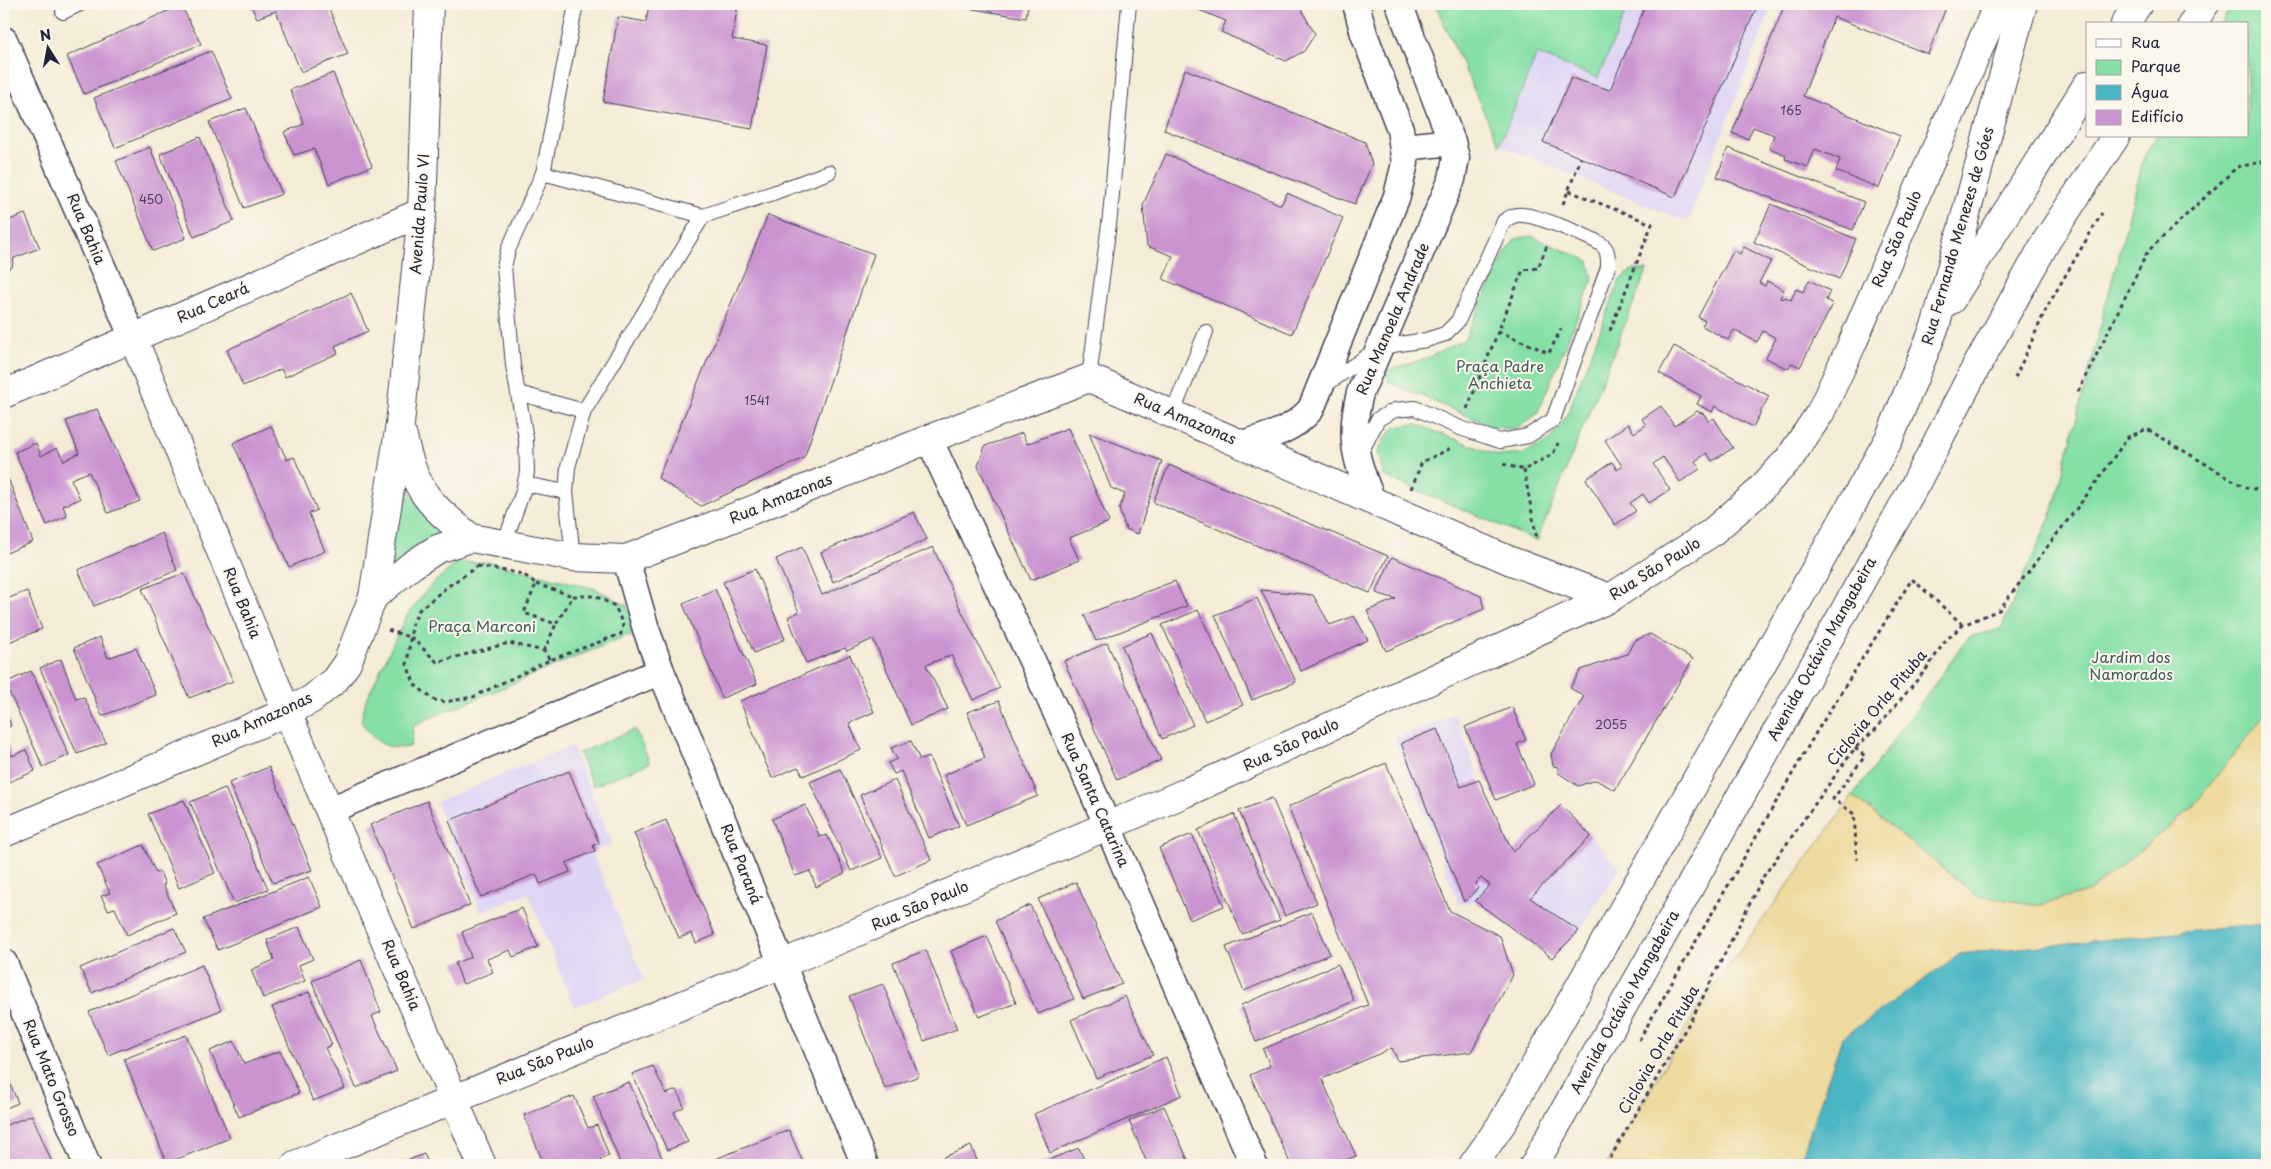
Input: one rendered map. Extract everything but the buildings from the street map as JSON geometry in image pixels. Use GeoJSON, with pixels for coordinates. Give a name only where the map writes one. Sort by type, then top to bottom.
{"type":"FeatureCollection","features":[{"type":"Feature","properties":{"kind":"main road","name":"Avenida Paulo VI"},"geometry":{"type":"LineString","coordinates":[[368,610],[400,424],[422,212],[429,4]]}},
{"type":"Feature","properties":{"kind":"main road","name":"Rua São Paulo"},"geometry":{"type":"LineString","coordinates":[[295,1165],[1108,827],[1610,598],[1711,533],[1754,496],[1794,452],[1820,413],[1852,344],[1998,4]]}},
{"type":"Feature","properties":{"kind":"main road","name":"Rua Fernando Menezes de Góes"},"geometry":{"type":"LineString","coordinates":[[1473,1165],[1508,1113],[1834,540],[1889,439],[1936,324],[2023,4]]}},
{"type":"Feature","properties":{"kind":"main road"},"geometry":{"type":"LineString","coordinates":[[2126,22],[2138,4]]}},
{"type":"Feature","properties":{"kind":"main road"},"geometry":{"type":"LineString","coordinates":[[2193,22],[2205,4]]}},
{"type":"Feature","properties":{"kind":"main road"},"geometry":{"type":"LineString","coordinates":[[1936,324],[2086,87]]}},
{"type":"Feature","properties":{"kind":"main road","name":"Avenida Octávio Mangabeira"},"geometry":{"type":"LineString","coordinates":[[1534,1165],[1916,483],[1974,371],[2047,240],[2115,138]]}},
{"type":"Feature","properties":{"kind":"main road","name":"Rua Ceará"},"geometry":{"type":"LineString","coordinates":[[4,394],[422,212]]}},
{"type":"Feature","properties":{"kind":"main road","name":"Rua Bahia"},"geometry":{"type":"LineString","coordinates":[[133,338],[287,712],[482,1165]]}},
{"type":"Feature","properties":{"kind":"main road","name":"Rua Amazonas"},"geometry":{"type":"LineString","coordinates":[[4,833],[287,712],[312,698],[335,680],[347,663],[368,610],[412,565],[437,549],[471,538],[573,557],[626,559],[710,528],[929,439],[1089,378],[1512,561],[1610,598]]}},
{"type":"Feature","properties":{"kind":"main road","name":"Avenida Paulo VI"},"geometry":{"type":"LineString","coordinates":[[400,424],[413,478],[423,495],[435,509],[471,538]]}},
{"type":"Feature","properties":{"kind":"street"},"geometry":{"type":"LineString","coordinates":[[1242,444],[1286,431],[1311,409],[1397,196],[1405,164],[1404,147],[1400,129],[1364,34],[1356,4]]}},
{"type":"Feature","properties":{"kind":"street","name":"Rua Manoela Andrade"},"geometry":{"type":"LineString","coordinates":[[1372,500],[1359,470],[1357,459],[1354,428],[1360,393],[1452,179],[1456,158],[1452,142],[1399,4]]}},
{"type":"Feature","properties":{"kind":"street","name":"Rua Bahia"},"geometry":{"type":"LineString","coordinates":[[4,40],[133,338]]}},
{"type":"Feature","properties":{"kind":"street"},"geometry":{"type":"LineString","coordinates":[[1404,147],[1452,142]]}},
{"type":"Feature","properties":{"kind":"street","name":"Rua Santa Catarina"},"geometry":{"type":"LineString","coordinates":[[929,439],[1108,827],[1254,1165]]}},
{"type":"Feature","properties":{"kind":"street","name":"Rua Paraná"},"geometry":{"type":"LineString","coordinates":[[626,559],[646,629],[661,671],[865,1165]]}},
{"type":"Feature","properties":{"kind":"street"},"geometry":{"type":"LineString","coordinates":[[330,810],[661,671]]}},
{"type":"Feature","properties":{"kind":"street","name":"Rua Mato Grosso"},"geometry":{"type":"LineString","coordinates":[[4,963],[87,1165]]}},
{"type":"Feature","properties":{"kind":"lane"},"geometry":{"type":"LineString","coordinates":[[62,12],[80,4]]}},
{"type":"Feature","properties":{"kind":"lane"},"geometry":{"type":"LineString","coordinates":[[504,544],[525,484],[527,472],[526,439],[513,364],[504,267],[508,250],[542,173],[576,4]]}},
{"type":"Feature","properties":{"kind":"lane"},"geometry":{"type":"LineString","coordinates":[[1089,378],[1110,216],[1129,4]]}},
{"type":"Feature","properties":{"kind":"lane"},"geometry":{"type":"LineString","coordinates":[[542,173],[704,216],[829,172]]}},
{"type":"Feature","properties":{"kind":"lane"},"geometry":{"type":"LineString","coordinates":[[1319,389],[1380,347],[1426,340],[1445,334],[1458,321],[1504,221],[1514,215],[1524,215],[1556,224],[1603,246],[1608,256],[1608,267],[1553,420],[1528,436],[1500,441],[1460,428],[1415,408],[1395,410],[1378,419],[1357,459]]}},
{"type":"Feature","properties":{"kind":"lane"},"geometry":{"type":"LineString","coordinates":[[573,557],[566,492],[568,467],[584,411],[704,216]]}},
{"type":"Feature","properties":{"kind":"lane"},"geometry":{"type":"LineString","coordinates":[[1172,414],[1206,332]]}},
{"type":"Feature","properties":{"kind":"lane"},"geometry":{"type":"LineString","coordinates":[[518,393],[584,411]]}},
{"type":"Feature","properties":{"kind":"lane"},"geometry":{"type":"LineString","coordinates":[[525,484],[566,492]]}},
{"type":"Feature","properties":{"kind":"path"},"geometry":{"type":"LineString","coordinates":[[1410,492],[1422,462],[1452,449],[1523,270],[1538,268],[1582,158]]}},
{"type":"Feature","properties":{"kind":"path"},"geometry":{"type":"LineString","coordinates":[[2078,392],[2148,251],[2238,167],[2267,162]]}},
{"type":"Feature","properties":{"kind":"path"},"geometry":{"type":"LineString","coordinates":[[2015,378],[2047,307],[2106,204]]}},
{"type":"Feature","properties":{"kind":"path"},"geometry":{"type":"LineString","coordinates":[[1498,331],[1549,353],[1570,309],[1591,314],[1613,325]]}},
{"type":"Feature","properties":{"kind":"path","name":"Ciclovia Orla Pituba"},"geometry":{"type":"LineString","coordinates":[[1606,1165],[1696,1011],[1763,877],[1855,748],[1875,730],[1928,667],[1945,641],[1963,624],[1999,610],[2094,487],[2128,437],[2147,429],[2246,488],[2267,492]]}},
{"type":"Feature","properties":{"kind":"path"},"geometry":{"type":"LineString","coordinates":[[1524,470],[1537,540]]}},
{"type":"Feature","properties":{"kind":"path"},"geometry":{"type":"LineString","coordinates":[[478,566],[523,574],[536,584],[573,596],[595,596],[615,606],[623,625],[621,634],[550,660],[473,697],[445,702],[434,700],[415,685],[407,665],[412,625],[420,610],[447,587],[478,566]]}},
{"type":"Feature","properties":{"kind":"path"},"geometry":{"type":"LineString","coordinates":[[1636,1045],[1816,731],[1912,579],[1963,624]]}},
{"type":"Feature","properties":{"kind":"path"},"geometry":{"type":"LineString","coordinates":[[536,584],[524,613],[556,624]]}},
{"type":"Feature","properties":{"kind":"path"},"geometry":{"type":"LineString","coordinates":[[544,650],[556,624],[573,596]]}},
{"type":"Feature","properties":{"kind":"path"},"geometry":{"type":"LineString","coordinates":[[368,610],[410,638],[437,662],[509,643],[544,650],[550,660]]}},
{"type":"Feature","properties":{"kind":"path"},"geometry":{"type":"LineString","coordinates":[[1855,748],[1865,756],[1832,799],[1854,814],[1857,860]]}},
{"type":"Feature","properties":{"kind":"shaded area"},"geometry":{"type":"Polygon","coordinates":[[[1557,4],[1773,4],[1688,222],[1499,145],[1557,4]]]}},
{"type":"Feature","properties":{"kind":"shaded area"},"geometry":{"type":"Polygon","coordinates":[[[1455,714],[1479,780],[1512,852],[1561,805],[1620,868],[1579,931],[1552,958],[1475,901],[1459,904],[1395,739],[1455,714]]]}},
{"type":"Feature","properties":{"kind":"shaded area"},"geometry":{"type":"Polygon","coordinates":[[[572,746],[612,844],[592,852],[644,979],[574,1007],[528,893],[481,912],[436,802],[572,746]]]}},
{"type":"Feature","properties":{"kind":"green space"},"geometry":{"type":"Polygon","coordinates":[[[1435,4],[1629,4],[1598,78],[1537,54],[1499,145],[1435,4]]]}},
{"type":"Feature","properties":{"kind":"green space","name":"Jardim dos Namorados"},"geometry":{"type":"Polygon","coordinates":[[[2232,4],[2267,4],[2267,712],[2191,809],[2090,891],[2041,905],[1977,896],[1853,796],[1969,637],[2001,629],[2053,510],[2144,157],[2155,138],[2248,138],[2248,22],[2222,22],[2232,4]]]}},
{"type":"Feature","properties":{"kind":"green space","name":"Praça Padre Anchieta"},"geometry":{"type":"Polygon","coordinates":[[[1531,236],[1589,261],[1593,279],[1537,414],[1515,429],[1493,427],[1389,382],[1386,371],[1427,358],[1464,340],[1505,254],[1515,239],[1531,236]]]}},
{"type":"Feature","properties":{"kind":"green space","name":"Praça Padre Anchieta"},"geometry":{"type":"Polygon","coordinates":[[[1632,270],[1647,270],[1537,541],[1384,476],[1378,453],[1384,439],[1395,427],[1416,424],[1499,456],[1523,454],[1549,441],[1566,417],[1620,280],[1632,270]]]}},
{"type":"Feature","properties":{"kind":"green space"},"geometry":{"type":"Polygon","coordinates":[[[402,481],[439,533],[385,575],[402,481]]]}},
{"type":"Feature","properties":{"kind":"green space","name":"Praça Marconi"},"geometry":{"type":"Polygon","coordinates":[[[489,562],[596,589],[628,606],[640,639],[628,635],[414,725],[410,747],[393,747],[381,743],[361,721],[366,700],[406,617],[430,586],[457,563],[489,562]]]}},
{"type":"Feature","properties":{"kind":"green space"},"geometry":{"type":"Polygon","coordinates":[[[635,729],[650,763],[593,786],[579,753],[635,729]]]}},
{"type":"Feature","properties":{"kind":"sand"},"geometry":{"type":"Polygon","coordinates":[[[2267,712],[2267,924],[1960,954],[1842,1038],[1799,1165],[1606,1165],[1696,1011],[1853,796],[1977,896],[2041,905],[2090,891],[2191,809],[2267,712]]]}},
{"type":"Feature","properties":{"kind":"water"},"geometry":{"type":"Polygon","coordinates":[[[2267,924],[2267,1165],[1799,1165],[1842,1038],[1960,954],[2267,924]]]}}]}
